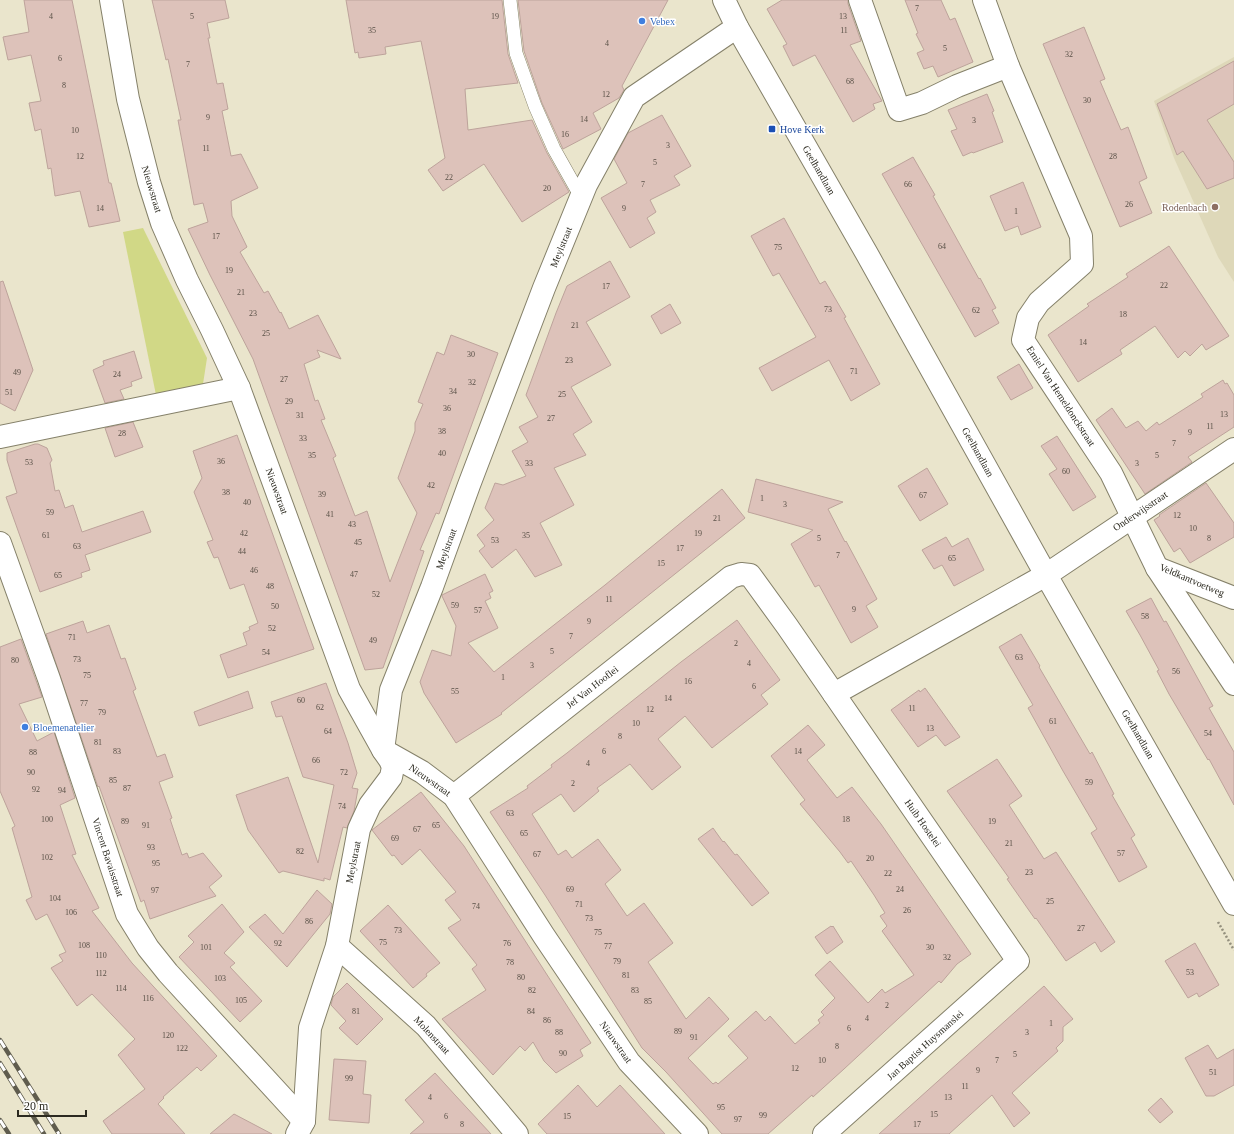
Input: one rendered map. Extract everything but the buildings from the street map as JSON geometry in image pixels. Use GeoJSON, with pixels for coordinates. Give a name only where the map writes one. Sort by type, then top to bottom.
{"type":"FeatureCollection","features":[{"type":"Feature","properties":{"kind":"street","name":"Nieuwstraat"},"geometry":{"type":"LineString","coordinates":[[111,0],[128,99],[149,182],[162,223],[187,280],[239,388],[349,689],[384,750],[422,772],[454,796],[544,936],[629,1062],[697,1134]]}},
{"type":"Feature","properties":{"kind":"street","name":"Geelhandlaan"},"geometry":{"type":"LineString","coordinates":[[724,0],[737,27],[871,261],[1046,575],[1234,904]]}},
{"type":"Feature","properties":{"kind":"street"},"geometry":{"type":"LineString","coordinates":[[860,0],[899,110],[922,103],[957,86],[1008,66]]}},
{"type":"Feature","properties":{"kind":"street","name":"Emiel Van Hemeldonckstraat"},"geometry":{"type":"LineString","coordinates":[[984,0],[1008,66],[1082,236],[1082,264],[1039,302],[1028,318],[1024,340],[1111,473],[1132,516]]}},
{"type":"Feature","properties":{"kind":"street","name":"Meylstraat"},"geometry":{"type":"LineString","coordinates":[[301,1128],[310,1028],[337,946],[359,829],[370,805],[391,777],[393,767],[384,750],[391,690],[432,587],[541,296],[586,185],[634,97],[737,27]]}},
{"type":"Feature","properties":{"kind":"street"},"geometry":{"type":"LineString","coordinates":[[0,437],[239,388]]}},
{"type":"Feature","properties":{"kind":"street","name":"Onderwijsstraat"},"geometry":{"type":"LineString","coordinates":[[1046,575],[1234,449]]}},
{"type":"Feature","properties":{"kind":"street","name":"Veldkantvoetweg"},"geometry":{"type":"LineString","coordinates":[[1132,516],[1157,568],[1234,598]]}},
{"type":"Feature","properties":{"kind":"street","name":"Vincent Bavaisstraat"},"geometry":{"type":"LineString","coordinates":[[0,543],[49,679],[127,914],[148,948],[168,973],[301,1128]]}},
{"type":"Feature","properties":{"kind":"street"},"geometry":{"type":"LineString","coordinates":[[1157,568],[1234,684]]}},
{"type":"Feature","properties":{"kind":"street","name":"Huib Hostelei"},"geometry":{"type":"LineString","coordinates":[[731,577],[741,574],[750,575],[753,579],[1012,952]]}},
{"type":"Feature","properties":{"kind":"street"},"geometry":{"type":"LineString","coordinates":[[834,694],[1046,575]]}},
{"type":"Feature","properties":{"kind":"street","name":"Jef Van Hooflei"},"geometry":{"type":"LineString","coordinates":[[454,796],[731,577]]}},
{"type":"Feature","properties":{"kind":"street","name":"Molenstraat"},"geometry":{"type":"LineString","coordinates":[[337,946],[426,1026],[517,1134]]}},
{"type":"Feature","properties":{"kind":"street","name":"Jan Baptist Huysmanslei"},"geometry":{"type":"LineString","coordinates":[[824,1134],[1014,965],[1018,961],[1012,952]]}},
{"type":"Feature","properties":{"kind":"lane"},"geometry":{"type":"LineString","coordinates":[[510,0],[516,53],[535,106],[554,149],[581,197]]}},
{"type":"Feature","properties":{"kind":"shaded area","name":"Rodenbach"},"geometry":{"type":"Polygon","coordinates":[[[1234,57],[1234,282],[1218,257],[1174,158],[1154,101],[1234,57]]]}},
{"type":"Feature","properties":{"kind":"green space"},"geometry":{"type":"Polygon","coordinates":[[[143,228],[207,358],[203,384],[156,395],[123,232],[143,228]]]}},
{"type":"Feature","properties":{"kind":"railway"},"geometry":{"type":"LineString","coordinates":[[0,1040],[59,1134]]}},
{"type":"Feature","properties":{"kind":"railway"},"geometry":{"type":"LineString","coordinates":[[0,1063],[44,1134]]}},
{"type":"Feature","properties":{"kind":"railway"},"geometry":{"type":"LineString","coordinates":[[0,1120],[9,1134]]}},
{"type":"Feature","properties":{"kind":"place","name":"Vebex"},"geometry":{"type":"Point","coordinates":[642,21]}},
{"type":"Feature","properties":{"kind":"place","name":"Hove Kerk"},"geometry":{"type":"Point","coordinates":[772,129]}},
{"type":"Feature","properties":{"kind":"place","name":"Rodenbach"},"geometry":{"type":"Point","coordinates":[1215,207]}},
{"type":"Feature","properties":{"kind":"place","name":"Bloemenatelier"},"geometry":{"type":"Point","coordinates":[25,727]}}]}
